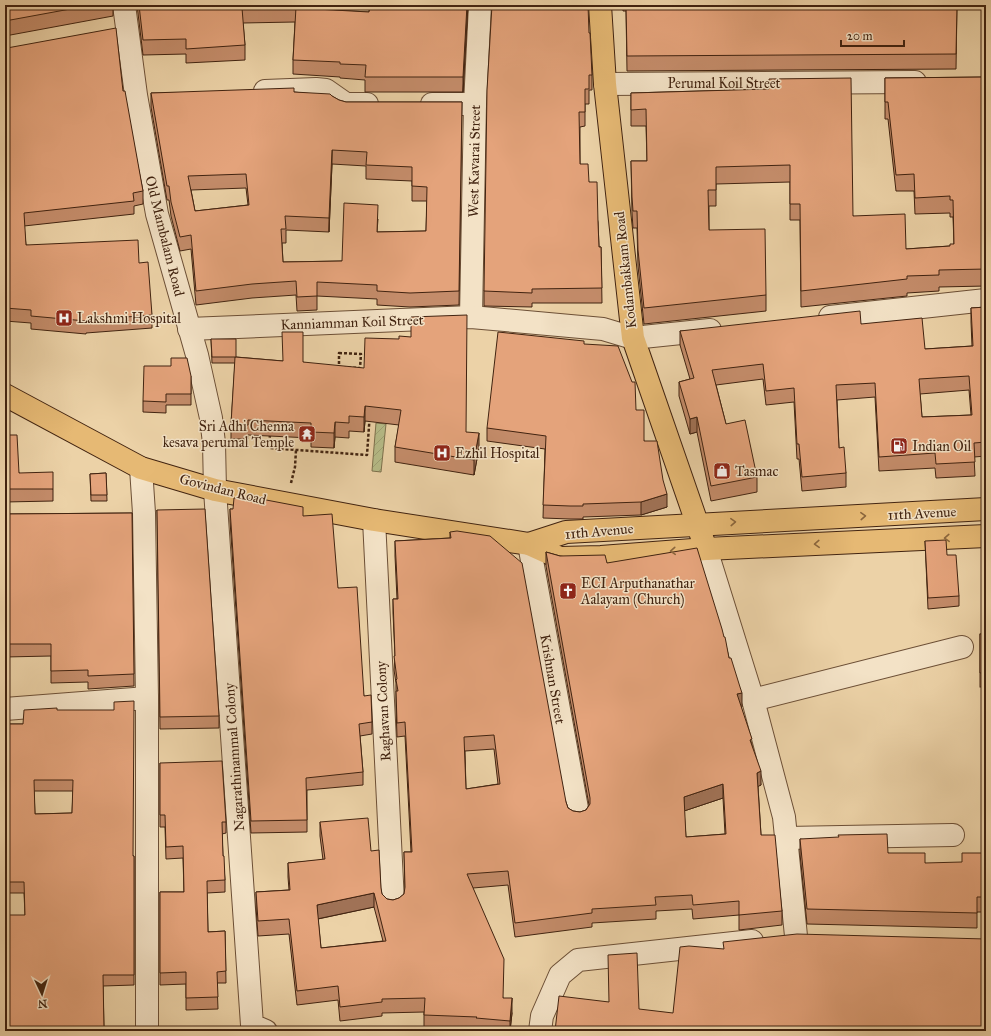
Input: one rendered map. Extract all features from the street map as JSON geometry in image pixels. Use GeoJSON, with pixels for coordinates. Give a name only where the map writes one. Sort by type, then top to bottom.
{"type":"FeatureCollection","features":[{"type":"Feature","properties":{"kind":"main road","name":"Kodambakkam Road"},"geometry":{"type":"LineString","coordinates":[[600,5],[605,84],[633,338],[706,549]]}},
{"type":"Feature","properties":{"kind":"main road","name":"Govindan Road"},"geometry":{"type":"LineString","coordinates":[[5,395],[141,468],[215,490],[374,520],[529,544]]}},
{"type":"Feature","properties":{"kind":"main road","name":"11th Avenue"},"geometry":{"type":"LineString","coordinates":[[529,544],[566,532],[986,509]]}},
{"type":"Feature","properties":{"kind":"main road","name":"11th Avenue"},"geometry":{"type":"LineString","coordinates":[[529,544],[560,558],[601,557],[706,549],[986,536]]}},
{"type":"Feature","properties":{"kind":"street","name":"West Kavarai Street"},"geometry":{"type":"LineString","coordinates":[[472,317],[475,104],[480,5]]}},
{"type":"Feature","properties":{"kind":"street","name":"Old Mambalam Road"},"geometry":{"type":"LineString","coordinates":[[121,20],[136,94],[157,214],[197,355],[210,418],[214,442],[215,490]]}},
{"type":"Feature","properties":{"kind":"street","name":"Perumal Koil Street"},"geometry":{"type":"LineString","coordinates":[[605,84],[938,82]]}},
{"type":"Feature","properties":{"kind":"street"},"geometry":{"type":"LineString","coordinates":[[246,91],[316,89],[326,90],[346,104],[384,104]]}},
{"type":"Feature","properties":{"kind":"street"},"geometry":{"type":"LineString","coordinates":[[136,94],[159,94]]}},
{"type":"Feature","properties":{"kind":"street"},"geometry":{"type":"LineString","coordinates":[[414,104],[475,104]]}},
{"type":"Feature","properties":{"kind":"street"},"geometry":{"type":"LineString","coordinates":[[813,318],[986,300]]}},
{"type":"Feature","properties":{"kind":"street","name":"Kanniamman Koil Street"},"geometry":{"type":"LineString","coordinates":[[189,329],[472,317],[603,329],[633,338]]}},
{"type":"Feature","properties":{"kind":"street"},"geometry":{"type":"LineString","coordinates":[[633,338],[727,328]]}},
{"type":"Feature","properties":{"kind":"street"},"geometry":{"type":"LineString","coordinates":[[141,468],[144,513],[147,698],[147,1031]]}},
{"type":"Feature","properties":{"kind":"street","name":"Nagarathinammal Colony"},"geometry":{"type":"LineString","coordinates":[[215,490],[259,1028]]}},
{"type":"Feature","properties":{"kind":"street"},"geometry":{"type":"LineString","coordinates":[[121,513],[144,513]]}},
{"type":"Feature","properties":{"kind":"street","name":"Raghavan Colony"},"geometry":{"type":"LineString","coordinates":[[374,520],[393,902]]}},
{"type":"Feature","properties":{"kind":"street","name":"Krishnan Street"},"geometry":{"type":"LineString","coordinates":[[529,544],[578,814]]}},
{"type":"Feature","properties":{"kind":"street"},"geometry":{"type":"LineString","coordinates":[[540,1031],[542,1016],[560,975],[578,960],[804,936],[786,838],[784,817],[753,700],[706,549]]}},
{"type":"Feature","properties":{"kind":"street"},"geometry":{"type":"LineString","coordinates":[[753,700],[962,647]]}},
{"type":"Feature","properties":{"kind":"street"},"geometry":{"type":"LineString","coordinates":[[5,709],[147,698]]}},
{"type":"Feature","properties":{"kind":"street"},"geometry":{"type":"LineString","coordinates":[[786,838],[953,835]]}},
{"type":"Feature","properties":{"kind":"path"},"geometry":{"type":"LineString","coordinates":[[338,374],[340,353],[354,353],[361,354],[360,375]]}},
{"type":"Feature","properties":{"kind":"path"},"geometry":{"type":"LineString","coordinates":[[339,367],[360,368]]}},
{"type":"Feature","properties":{"kind":"path"},"geometry":{"type":"LineString","coordinates":[[337,403],[337,410]]}},
{"type":"Feature","properties":{"kind":"path"},"geometry":{"type":"LineString","coordinates":[[358,412],[359,404]]}},
{"type":"Feature","properties":{"kind":"path"},"geometry":{"type":"LineString","coordinates":[[272,406],[337,410],[370,412],[367,455],[269,448],[272,406]]}},
{"type":"Feature","properties":{"kind":"path"},"geometry":{"type":"LineString","coordinates":[[264,421],[271,422]]}},
{"type":"Feature","properties":{"kind":"path"},"geometry":{"type":"LineString","coordinates":[[286,504],[295,467],[296,450]]}},
{"type":"Feature","properties":{"kind":"green space"},"geometry":{"type":"Polygon","coordinates":[[[376,423],[386,424],[381,472],[372,471],[376,423]]]}},
{"type":"Feature","properties":{"kind":"building"},"geometry":{"type":"Polygon","coordinates":[[[5,5],[92,5],[5,21],[5,5]]]}},
{"type":"Feature","properties":{"kind":"building"},"geometry":{"type":"Polygon","coordinates":[[[139,5],[317,5],[316,9],[369,12],[370,5],[467,5],[463,77],[365,77],[366,65],[340,64],[340,62],[293,60],[296,7],[242,8],[245,45],[186,49],[186,39],[143,40],[139,5]]]}},
{"type":"Feature","properties":{"kind":"building"},"geometry":{"type":"Polygon","coordinates":[[[492,5],[588,5],[592,75],[589,75],[589,89],[585,89],[585,112],[579,112],[580,164],[588,164],[589,182],[597,182],[602,288],[532,289],[532,293],[484,291],[487,90],[492,5]]]}},
{"type":"Feature","properties":{"kind":"building"},"geometry":{"type":"Polygon","coordinates":[[[626,5],[957,5],[956,54],[627,56],[626,5]]]}},
{"type":"Feature","properties":{"kind":"building"},"geometry":{"type":"Polygon","coordinates":[[[116,28],[123,91],[125,91],[143,191],[133,193],[134,201],[24,213],[26,245],[138,240],[139,263],[148,262],[152,315],[86,321],[31,316],[31,310],[5,308],[5,48],[116,28]]]}},
{"type":"Feature","properties":{"kind":"building"},"geometry":{"type":"Polygon","coordinates":[[[986,77],[986,269],[939,270],[939,275],[907,276],[907,279],[801,291],[800,204],[790,204],[790,165],[716,167],[716,190],[708,190],[709,230],[765,229],[766,295],[644,308],[638,250],[637,211],[633,211],[631,161],[647,161],[646,109],[631,110],[631,93],[769,89],[769,79],[851,78],[853,216],[905,214],[906,249],[950,246],[950,244],[954,244],[953,200],[950,200],[950,196],[915,198],[914,174],[896,175],[888,102],[885,102],[885,78],[986,77]]]}},
{"type":"Feature","properties":{"kind":"building"},"geometry":{"type":"Polygon","coordinates":[[[294,88],[294,92],[330,94],[339,100],[346,102],[462,102],[459,291],[410,293],[377,291],[377,285],[317,282],[317,296],[297,297],[296,281],[252,284],[196,291],[191,235],[180,237],[171,202],[169,186],[167,186],[151,93],[294,88]],[[332,150],[329,218],[285,216],[286,229],[281,229],[283,262],[342,261],[344,203],[378,205],[377,232],[426,231],[427,187],[412,186],[412,167],[366,165],[367,152],[332,150]],[[246,174],[188,176],[195,211],[249,205],[246,174]]]}},
{"type":"Feature","properties":{"kind":"building"},"geometry":{"type":"Polygon","coordinates":[[[986,307],[986,442],[974,443],[975,462],[936,464],[935,453],[879,457],[875,383],[836,385],[839,448],[844,447],[846,473],[802,477],[799,444],[797,444],[794,388],[766,391],[763,364],[712,370],[726,424],[745,420],[757,477],[711,486],[697,417],[690,419],[679,382],[694,378],[680,331],[860,311],[861,324],[922,318],[925,349],[973,346],[971,308],[986,307]],[[969,376],[919,379],[922,417],[972,415],[969,376]]]}},
{"type":"Feature","properties":{"kind":"building"},"geometry":{"type":"Polygon","coordinates":[[[467,315],[466,432],[479,433],[474,460],[395,447],[401,410],[365,406],[364,417],[349,416],[349,423],[335,422],[334,433],[311,432],[311,423],[248,420],[248,425],[231,424],[235,357],[283,361],[282,332],[303,332],[303,362],[364,368],[365,338],[399,339],[399,336],[411,337],[411,317],[467,315]]]}},
{"type":"Feature","properties":{"kind":"building"},"geometry":{"type":"Polygon","coordinates":[[[498,332],[584,341],[584,344],[618,346],[632,382],[635,382],[636,410],[644,410],[644,441],[657,441],[663,480],[667,494],[641,502],[583,504],[583,506],[543,505],[546,436],[487,428],[498,332]]]}},
{"type":"Feature","properties":{"kind":"building"},"geometry":{"type":"Polygon","coordinates":[[[211,339],[236,339],[236,357],[212,357],[211,339]]]}},
{"type":"Feature","properties":{"kind":"building"},"geometry":{"type":"Polygon","coordinates":[[[171,358],[187,358],[191,376],[191,394],[166,394],[166,402],[143,401],[144,366],[171,366],[171,358]]]}},
{"type":"Feature","properties":{"kind":"building"},"geometry":{"type":"Polygon","coordinates":[[[5,435],[17,435],[19,473],[53,472],[53,489],[5,489],[5,435]]]}},
{"type":"Feature","properties":{"kind":"building"},"geometry":{"type":"Polygon","coordinates":[[[106,473],[107,495],[91,495],[90,474],[106,473]]]}},
{"type":"Feature","properties":{"kind":"building"},"geometry":{"type":"Polygon","coordinates":[[[234,498],[261,499],[303,507],[303,516],[332,514],[338,588],[357,587],[364,696],[371,695],[372,722],[359,724],[363,772],[306,778],[307,820],[251,821],[230,509],[233,509],[234,498]]]}},
{"type":"Feature","properties":{"kind":"building"},"geometry":{"type":"Polygon","coordinates":[[[205,509],[219,716],[160,717],[157,510],[205,509]]]}},
{"type":"Feature","properties":{"kind":"building"},"geometry":{"type":"Polygon","coordinates":[[[132,513],[134,674],[88,676],[88,670],[51,671],[51,644],[5,644],[5,514],[132,513]]]}},
{"type":"Feature","properties":{"kind":"building"},"geometry":{"type":"Polygon","coordinates":[[[457,531],[490,536],[522,563],[566,802],[568,808],[573,811],[580,812],[586,810],[590,804],[590,798],[546,552],[560,556],[605,555],[607,563],[697,548],[725,637],[729,658],[731,658],[742,693],[737,694],[752,739],[750,740],[761,771],[757,773],[761,835],[775,835],[782,911],[739,915],[739,901],[693,905],[692,895],[655,897],[656,905],[592,909],[592,913],[515,923],[508,871],[467,874],[504,959],[503,998],[512,998],[510,1021],[476,1018],[477,1017],[424,1015],[425,998],[382,999],[382,1002],[340,1007],[338,986],[297,991],[289,919],[258,921],[256,892],[290,890],[288,863],[325,859],[320,822],[368,818],[371,851],[379,850],[382,894],[387,899],[393,900],[404,894],[404,852],[412,852],[405,722],[397,723],[396,691],[398,691],[394,656],[393,599],[398,599],[395,541],[451,538],[450,532],[457,531]],[[494,735],[464,737],[466,789],[500,784],[494,735]],[[723,784],[684,797],[686,837],[726,834],[723,784]],[[374,893],[317,905],[321,948],[386,941],[374,893]]]}},
{"type":"Feature","properties":{"kind":"building"},"geometry":{"type":"Polygon","coordinates":[[[946,540],[947,555],[956,555],[959,596],[928,598],[925,541],[946,540]]]}},
{"type":"Feature","properties":{"kind":"building"},"geometry":{"type":"Polygon","coordinates":[[[980,634],[986,634],[986,672],[980,673],[980,634]]]}},
{"type":"Feature","properties":{"kind":"building"},"geometry":{"type":"Polygon","coordinates":[[[134,701],[134,975],[103,975],[104,1029],[128,1029],[128,1031],[5,1031],[5,915],[25,915],[24,882],[5,882],[5,724],[23,724],[24,710],[57,708],[57,710],[114,710],[114,702],[134,701]],[[34,780],[35,814],[72,813],[73,780],[34,780]]]}},
{"type":"Feature","properties":{"kind":"building"},"geometry":{"type":"Polygon","coordinates":[[[222,761],[226,822],[222,822],[225,880],[207,881],[208,932],[225,931],[226,971],[217,972],[218,997],[186,998],[186,972],[160,973],[160,892],[184,892],[183,846],[166,847],[165,815],[160,815],[160,763],[222,761]]]}},
{"type":"Feature","properties":{"kind":"building"},"geometry":{"type":"Polygon","coordinates":[[[887,834],[888,853],[925,853],[925,863],[962,862],[962,853],[984,853],[985,897],[977,897],[977,913],[807,909],[800,839],[839,837],[838,835],[887,834]]]}},
{"type":"Feature","properties":{"kind":"building"},"geometry":{"type":"Polygon","coordinates":[[[797,934],[986,939],[986,1031],[555,1031],[559,996],[609,1002],[608,955],[637,953],[639,1009],[673,1013],[680,947],[689,946],[724,949],[723,942],[797,934]]]}},
{"type":"Feature","properties":{"kind":"place","name":"Lakshmi Hospital"},"geometry":{"type":"Point","coordinates":[64,318]}},
{"type":"Feature","properties":{"kind":"place","name":"Sri Adhi Chenna kesava perumal Temple"},"geometry":{"type":"Point","coordinates":[307,434]}},
{"type":"Feature","properties":{"kind":"place","name":"Indian Oil"},"geometry":{"type":"Point","coordinates":[899,446]}},
{"type":"Feature","properties":{"kind":"place","name":"Ezhil Hospital"},"geometry":{"type":"Point","coordinates":[442,453]}},
{"type":"Feature","properties":{"kind":"place","name":"Tasmac"},"geometry":{"type":"Point","coordinates":[722,471]}},
{"type":"Feature","properties":{"kind":"place","name":"ECI Arputhanathar Aalayam (Church)"},"geometry":{"type":"Point","coordinates":[568,591]}}]}
